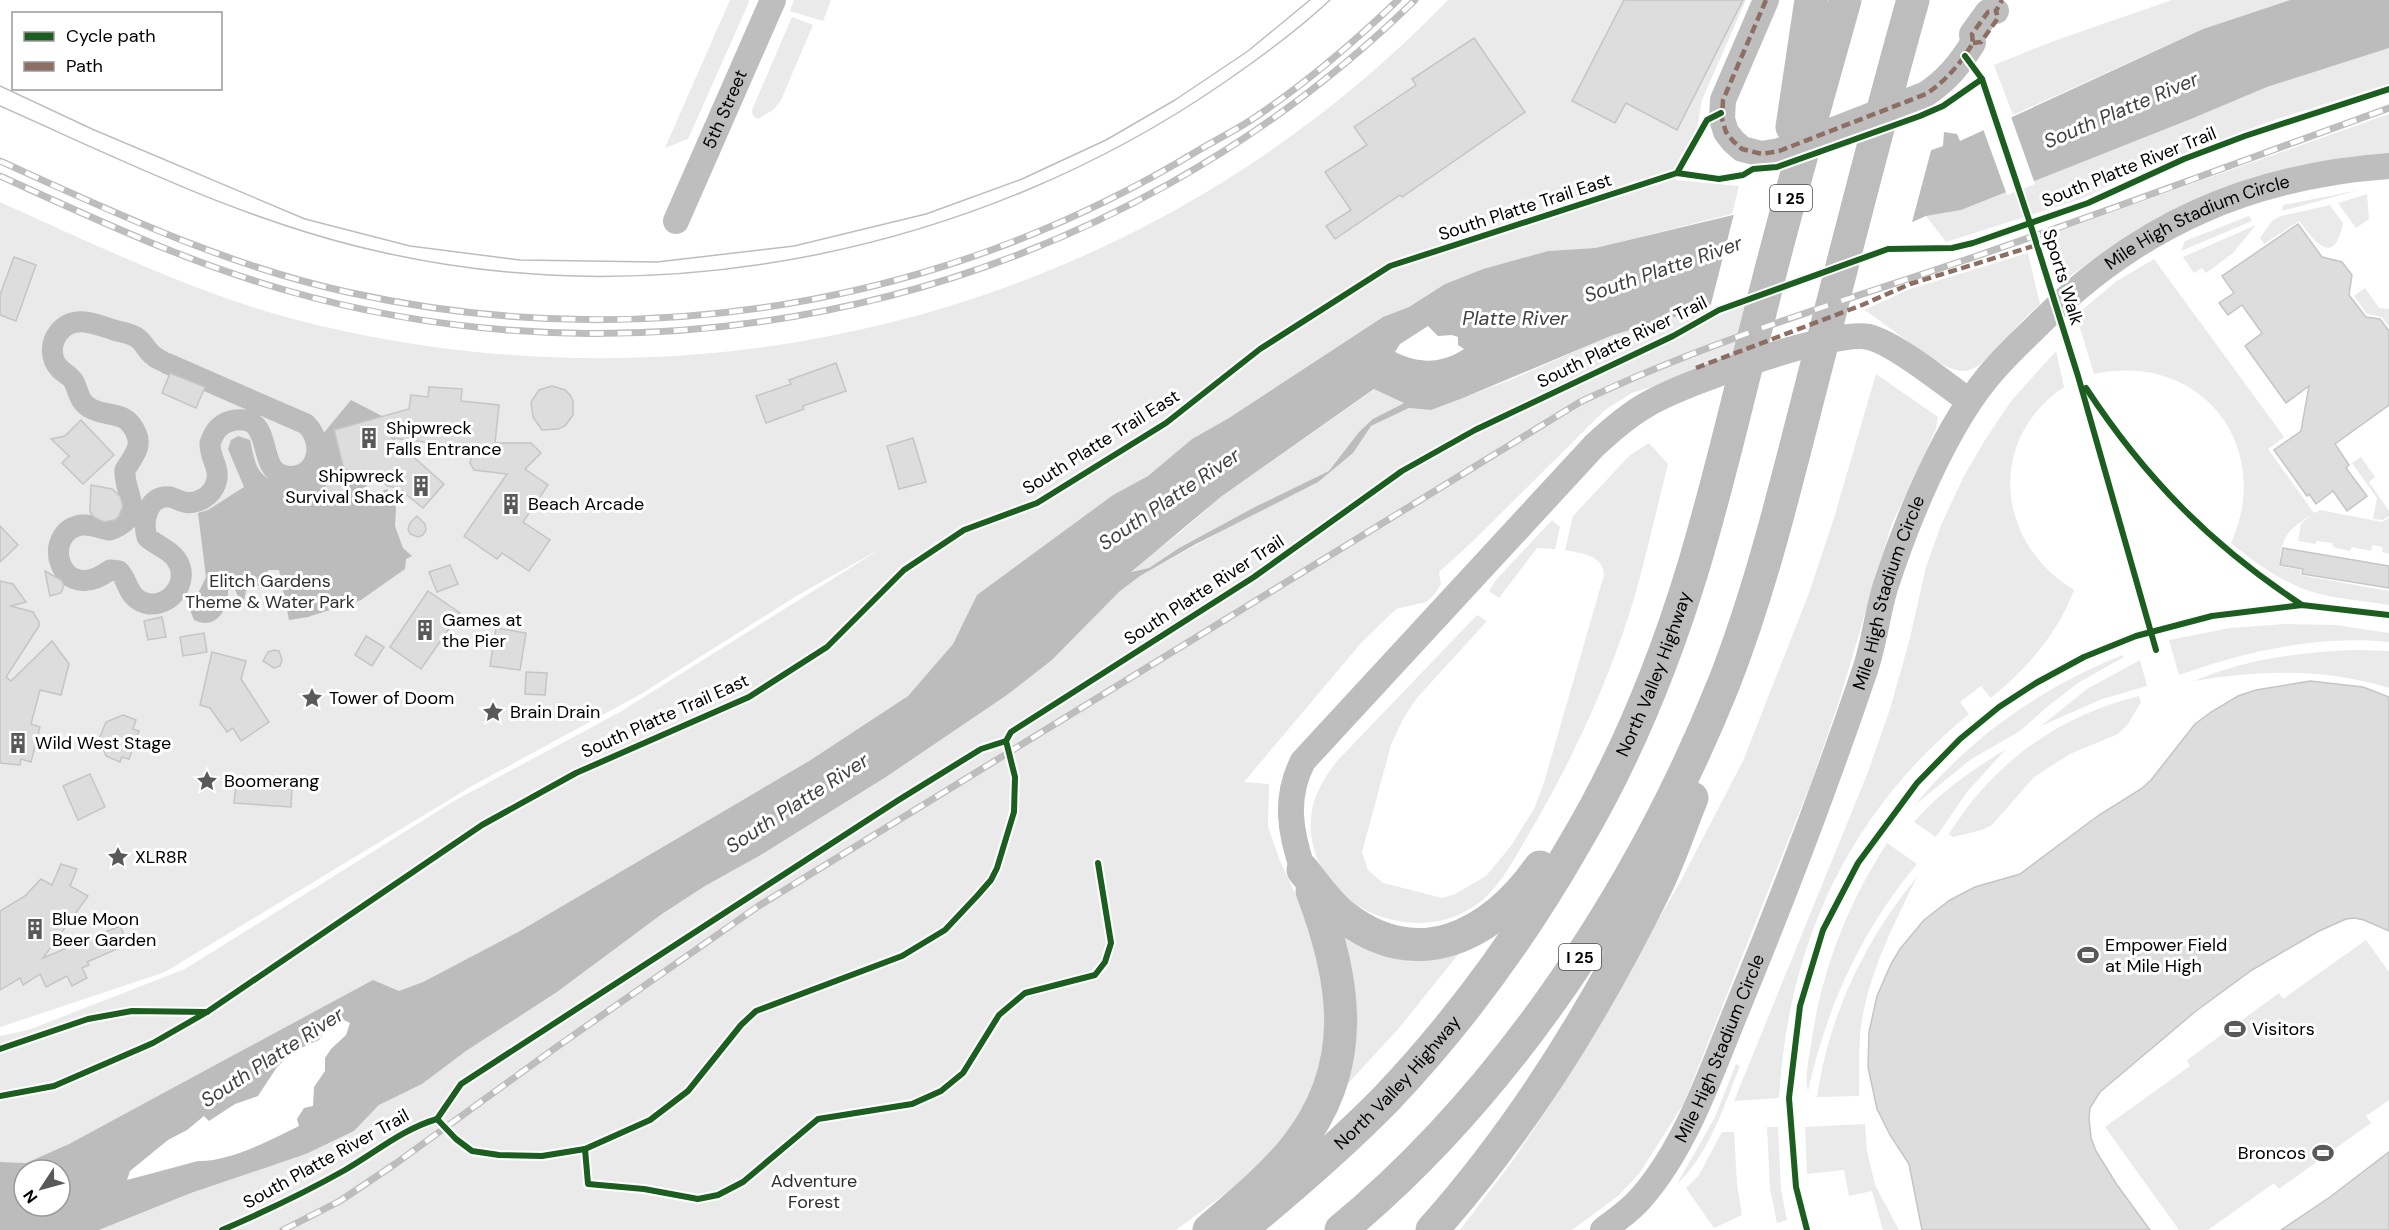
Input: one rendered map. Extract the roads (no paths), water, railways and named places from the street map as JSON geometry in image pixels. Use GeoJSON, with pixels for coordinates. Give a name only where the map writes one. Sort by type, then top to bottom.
{"type":"FeatureCollection","features":[{"type":"Feature","properties":{"kind":"highway"},"geometry":{"type":"LineString","coordinates":[[1810,90],[1811,0]]}},
{"type":"Feature","properties":{"kind":"highway"},"geometry":{"type":"LineString","coordinates":[[1810,90],[1845,0]]}},
{"type":"Feature","properties":{"kind":"highway"},"geometry":{"type":"LineString","coordinates":[[1905,57],[1913,0]]}},
{"type":"Feature","properties":{"kind":"highway"},"geometry":{"type":"LineString","coordinates":[[1905,57],[1934,0]]}},
{"type":"Feature","properties":{"kind":"highway","name":"I 25"},"geometry":{"type":"LineString","coordinates":[[1341,1230],[1436,1141],[1506,1062],[1547,1006],[1591,941],[1668,803],[1699,741],[1742,633],[1775,528],[1850,232],[1905,57]]}},
{"type":"Feature","properties":{"kind":"highway","name":"North Valley Highway"},"geometry":{"type":"LineString","coordinates":[[1240,1230],[1341,1143],[1419,1063],[1497,964],[1538,904],[1576,842],[1622,753],[1658,670],[1695,563],[1760,312],[1810,90]]}},
{"type":"Feature","properties":{"kind":"highway"},"geometry":{"type":"LineString","coordinates":[[1432,1230],[1495,1156],[1590,1011],[1656,885],[1711,749],[1742,633]]}},
{"type":"Feature","properties":{"kind":"highway"},"geometry":{"type":"LineString","coordinates":[[1303,870],[1340,913],[1369,933],[1387,939],[1427,944],[1451,940],[1477,930],[1508,906],[1530,882],[1550,854],[1658,670]]}},
{"type":"Feature","properties":{"kind":"highway"},"geometry":{"type":"LineString","coordinates":[[1209,1230],[1253,1191],[1295,1148],[1323,1103],[1334,1073],[1341,1029],[1338,979],[1332,947],[1303,870]]}},
{"type":"Feature","properties":{"kind":"street","name":"5th Street"},"geometry":{"type":"LineString","coordinates":[[676,220],[773,0]]}},
{"type":"Feature","properties":{"kind":"street"},"geometry":{"type":"LineString","coordinates":[[1766,0],[1726,92],[1721,109],[1726,132],[1742,148],[1754,153],[1779,151],[1926,94],[1954,72],[1973,43],[1981,42],[1998,18],[1999,5]]}},
{"type":"Feature","properties":{"kind":"street","name":"Mile High Stadium Circle"},"geometry":{"type":"LineString","coordinates":[[1603,1230],[1627,1212],[1651,1185],[1678,1143],[1695,1109],[1766,939],[1839,745],[1867,664],[1885,588],[1920,494],[1969,401],[2010,352],[2080,285],[2127,249],[2162,229],[2218,202],[2284,183],[2317,175],[2389,166]]}},
{"type":"Feature","properties":{"kind":"street"},"geometry":{"type":"LineString","coordinates":[[1303,870],[1290,823],[1290,801],[1303,761],[1594,446],[1634,412],[1688,386],[1730,370],[1781,353],[1842,337],[1857,336],[1887,344],[1969,401]]}},
{"type":"Feature","properties":{"kind":"water","name":"Platte River"},"geometry":{"type":"Polygon","coordinates":[[[2290,0],[2389,0],[2389,48],[2267,87],[1961,210],[1926,216],[1770,284],[1675,317],[1613,335],[1431,410],[1409,408],[1371,426],[1353,453],[1318,482],[1196,544],[1140,576],[1119,592],[1052,660],[1007,695],[886,777],[662,914],[557,992],[466,1051],[422,1084],[379,1105],[354,1131],[306,1154],[191,1193],[99,1230],[0,1230],[0,1162],[12,1162],[12,1218],[72,1218],[72,1158],[37,1158],[69,1144],[373,980],[399,991],[423,982],[518,932],[809,761],[908,696],[953,644],[977,595],[1113,495],[1148,476],[1192,439],[1229,418],[1383,317],[1409,307],[1445,284],[1483,269],[1548,251],[1595,248],[1779,204],[1943,146],[1944,132],[1957,134],[1960,141],[2203,29],[2290,0]],[[1428,326],[1400,344],[1395,352],[1413,359],[1430,361],[1439,360],[1464,349],[1458,345],[1458,337],[1438,336],[1428,326]],[[1374,389],[1222,496],[1131,572],[1149,568],[1179,548],[1253,508],[1329,471],[1359,432],[1373,419],[1404,403],[1374,389]],[[340,1018],[331,1022],[319,1040],[294,1051],[277,1067],[258,1096],[235,1104],[209,1121],[204,1116],[187,1130],[168,1140],[130,1171],[127,1180],[198,1161],[236,1154],[299,1126],[297,1119],[304,1108],[313,1106],[314,1087],[325,1071],[325,1058],[346,1035],[350,1023],[340,1018]]]}},
{"type":"Feature","properties":{"kind":"water"},"geometry":{"type":"Polygon","coordinates":[[[351,400],[384,417],[334,430],[344,466],[360,470],[368,490],[377,493],[387,489],[396,507],[395,526],[403,548],[412,556],[406,559],[405,569],[361,600],[308,617],[289,620],[279,570],[268,570],[263,587],[248,583],[244,600],[240,600],[234,588],[228,590],[223,611],[215,620],[202,623],[194,620],[190,610],[206,577],[198,513],[208,510],[244,487],[228,449],[231,440],[238,436],[250,440],[253,455],[265,477],[280,483],[289,478],[304,476],[314,469],[322,457],[322,435],[351,400]]]}},
{"type":"Feature","properties":{"kind":"waterway"},"geometry":{"type":"LineString","coordinates":[[162,361],[136,337],[85,322],[65,326],[56,336],[53,346],[54,361],[73,380],[84,403],[96,411],[127,420],[138,438],[136,452],[125,470],[131,503],[129,518],[110,530],[86,525],[69,530],[61,540],[59,552],[61,564],[67,574],[78,580],[92,579],[110,570],[119,571],[132,595],[150,604],[159,603],[174,594],[181,577],[176,559],[147,537],[145,524],[148,510],[156,500],[162,497],[189,503],[203,499],[211,492],[216,483],[217,472],[210,443],[220,426],[231,421],[245,420],[254,424],[260,432],[269,462],[274,470],[282,475],[302,474],[309,469],[317,453],[313,433],[306,424],[166,363]]}},
{"type":"Feature","properties":{"kind":"tram line"},"geometry":{"type":"LineString","coordinates":[[0,86],[92,129],[305,219],[410,246],[520,260],[657,262],[794,246],[926,214],[1022,179],[1106,140],[1175,100],[1248,51],[1310,0]]}},
{"type":"Feature","properties":{"kind":"tram line"},"geometry":{"type":"LineString","coordinates":[[0,106],[140,169],[235,208],[332,240],[381,252],[489,270],[599,276],[710,271],[819,254],[926,227],[1030,189],[1129,141],[1222,84],[1278,44],[1330,0]]}},
{"type":"Feature","properties":{"kind":"railway"},"geometry":{"type":"LineString","coordinates":[[0,161],[170,236],[257,267],[347,292],[457,311],[568,319],[678,317],[787,304],[894,281],[999,247],[1101,204],[1232,132],[1271,107],[1327,63],[1398,0]]}},
{"type":"Feature","properties":{"kind":"railway"},"geometry":{"type":"LineString","coordinates":[[0,176],[176,253],[248,279],[285,290],[436,322],[588,333],[740,325],[889,296],[1033,249],[1170,183],[1298,100],[1415,0]]}},
{"type":"Feature","properties":{"kind":"railway"},"geometry":{"type":"LineString","coordinates":[[283,1230],[340,1201],[395,1164],[558,1046],[760,905],[1580,402],[1676,360],[1725,342],[2128,203],[2389,108]]}},
{"type":"Feature","properties":{"kind":"place","name":"Shipwreck Falls Entrance"},"geometry":{"type":"Point","coordinates":[369,438]}},
{"type":"Feature","properties":{"kind":"place","name":"Shipwreck Survival Shack"},"geometry":{"type":"Point","coordinates":[421,486]}},
{"type":"Feature","properties":{"kind":"place","name":"Beach Arcade"},"geometry":{"type":"Point","coordinates":[511,504]}},
{"type":"Feature","properties":{"kind":"place","name":"Games at the Pier"},"geometry":{"type":"Point","coordinates":[425,630]}},
{"type":"Feature","properties":{"kind":"place","name":"Tower of Doom"},"geometry":{"type":"Point","coordinates":[312,698]}},
{"type":"Feature","properties":{"kind":"place","name":"Brain Drain"},"geometry":{"type":"Point","coordinates":[493,712]}},
{"type":"Feature","properties":{"kind":"place","name":"Wild West Stage"},"geometry":{"type":"Point","coordinates":[18,743]}},
{"type":"Feature","properties":{"kind":"place","name":"Boomerang"},"geometry":{"type":"Point","coordinates":[207,781]}},
{"type":"Feature","properties":{"kind":"place","name":"XLR8R"},"geometry":{"type":"Point","coordinates":[118,857]}},
{"type":"Feature","properties":{"kind":"place","name":"Blue Moon Beer Garden"},"geometry":{"type":"Point","coordinates":[35,929]}},
{"type":"Feature","properties":{"kind":"place","name":"Empower Field at Mile High"},"geometry":{"type":"Point","coordinates":[2088,955]}},
{"type":"Feature","properties":{"kind":"place","name":"Visitors"},"geometry":{"type":"Point","coordinates":[2235,1029]}},
{"type":"Feature","properties":{"kind":"place","name":"Broncos"},"geometry":{"type":"Point","coordinates":[2323,1153]}},
{"type":"Feature","properties":{"kind":"water label","name":"South Platte River"},"geometry":{"type":"Point","coordinates":[2121,110]}},
{"type":"Feature","properties":{"kind":"water label","name":"South Platte River"},"geometry":{"type":"Point","coordinates":[1663,269]}},
{"type":"Feature","properties":{"kind":"water label","name":"South Platte River"},"geometry":{"type":"Point","coordinates":[1169,499]}},
{"type":"Feature","properties":{"kind":"water label","name":"South Platte River"},"geometry":{"type":"Point","coordinates":[797,803]}},
{"type":"Feature","properties":{"kind":"water label","name":"South Platte River"},"geometry":{"type":"Point","coordinates":[272,1057]}},
{"type":"Feature","properties":{"kind":"park label","name":"Elitch Gardens Theme & Water Park"},"geometry":{"type":"Point","coordinates":[270,591]}},
{"type":"Feature","properties":{"kind":"park label","name":"Adventure Forest"},"geometry":{"type":"Point","coordinates":[814,1191]}}]}
